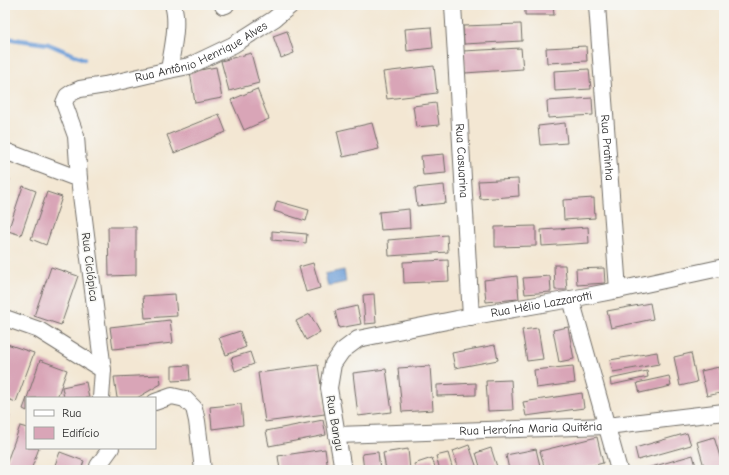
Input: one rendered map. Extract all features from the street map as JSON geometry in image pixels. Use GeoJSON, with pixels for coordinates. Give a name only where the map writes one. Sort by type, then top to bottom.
{"type":"FeatureCollection","features":[{"type":"Feature","properties":{"kind":"street"},"geometry":{"type":"LineString","coordinates":[[169,70],[175,37],[176,11],[173,5]]}},
{"type":"Feature","properties":{"kind":"street","name":"Rua Antônio Henrique Alves"},"geometry":{"type":"LineString","coordinates":[[76,136],[64,103],[67,96],[73,92],[80,89],[105,85],[189,66],[232,45],[274,19],[291,5]]}},
{"type":"Feature","properties":{"kind":"street","name":"Rua Casuarina"},"geometry":{"type":"LineString","coordinates":[[453,5],[471,317]]}},
{"type":"Feature","properties":{"kind":"street","name":"Rua Pratinha"},"geometry":{"type":"LineString","coordinates":[[597,5],[618,290]]}},
{"type":"Feature","properties":{"kind":"street","name":"Rua Ciclópica"},"geometry":{"type":"LineString","coordinates":[[76,136],[79,179],[103,370],[101,397]]}},
{"type":"Feature","properties":{"kind":"street"},"geometry":{"type":"LineString","coordinates":[[5,151],[79,179]]}},
{"type":"Feature","properties":{"kind":"street","name":"Rua Hélio Lazzarotti"},"geometry":{"type":"LineString","coordinates":[[358,339],[471,317],[571,300],[724,267]]}},
{"type":"Feature","properties":{"kind":"street"},"geometry":{"type":"LineString","coordinates":[[571,300],[619,470]]}},
{"type":"Feature","properties":{"kind":"street"},"geometry":{"type":"LineString","coordinates":[[5,318],[39,330],[103,370]]}},
{"type":"Feature","properties":{"kind":"street","name":"Rua Bangu"},"geometry":{"type":"LineString","coordinates":[[344,470],[329,388],[333,364],[342,350],[358,339]]}},
{"type":"Feature","properties":{"kind":"street"},"geometry":{"type":"LineString","coordinates":[[156,402],[172,396],[185,399],[194,408],[203,470]]}},
{"type":"Feature","properties":{"kind":"street","name":"Rua Heroína Maria Quitéria"},"geometry":{"type":"LineString","coordinates":[[337,435],[607,426],[724,412]]}},
{"type":"Feature","properties":{"kind":"street"},"geometry":{"type":"LineString","coordinates":[[97,468],[99,449]]}},
{"type":"Feature","properties":{"kind":"street"},"geometry":{"type":"LineString","coordinates":[[97,468],[110,449]]}},
{"type":"Feature","properties":{"kind":"water"},"geometry":{"type":"Polygon","coordinates":[[[344,270],[346,282],[328,286],[325,274],[344,270]]]}},
{"type":"Feature","properties":{"kind":"building"},"geometry":{"type":"Polygon","coordinates":[[[525,5],[553,5],[554,15],[525,15],[525,5]]]}},
{"type":"Feature","properties":{"kind":"building"},"geometry":{"type":"Polygon","coordinates":[[[521,24],[522,41],[464,44],[463,26],[521,24]]]}},
{"type":"Feature","properties":{"kind":"building"},"geometry":{"type":"Polygon","coordinates":[[[431,27],[433,48],[407,51],[405,29],[431,27]]]}},
{"type":"Feature","properties":{"kind":"building"},"geometry":{"type":"Polygon","coordinates":[[[287,31],[294,53],[281,58],[273,36],[287,31]]]}},
{"type":"Feature","properties":{"kind":"building"},"geometry":{"type":"Polygon","coordinates":[[[586,46],[587,61],[547,63],[546,48],[586,46]]]}},
{"type":"Feature","properties":{"kind":"building"},"geometry":{"type":"Polygon","coordinates":[[[521,48],[523,69],[465,73],[463,51],[521,48]]]}},
{"type":"Feature","properties":{"kind":"building"},"geometry":{"type":"Polygon","coordinates":[[[251,53],[259,83],[229,91],[221,61],[251,53]]]}},
{"type":"Feature","properties":{"kind":"building"},"geometry":{"type":"Polygon","coordinates":[[[434,66],[437,93],[387,99],[383,72],[434,66]]]}},
{"type":"Feature","properties":{"kind":"building"},"geometry":{"type":"Polygon","coordinates":[[[216,67],[222,98],[195,103],[190,72],[216,67]]]}},
{"type":"Feature","properties":{"kind":"building"},"geometry":{"type":"Polygon","coordinates":[[[589,69],[591,89],[555,91],[554,71],[589,69]]]}},
{"type":"Feature","properties":{"kind":"building"},"geometry":{"type":"Polygon","coordinates":[[[257,89],[269,119],[244,130],[231,100],[257,89]]]}},
{"type":"Feature","properties":{"kind":"building"},"geometry":{"type":"Polygon","coordinates":[[[592,98],[593,115],[548,118],[547,101],[592,98]]]}},
{"type":"Feature","properties":{"kind":"building"},"geometry":{"type":"Polygon","coordinates":[[[436,103],[439,125],[416,127],[413,106],[436,103]]]}},
{"type":"Feature","properties":{"kind":"building"},"geometry":{"type":"Polygon","coordinates":[[[219,114],[226,132],[174,153],[167,135],[219,114]]]}},
{"type":"Feature","properties":{"kind":"building"},"geometry":{"type":"Polygon","coordinates":[[[372,123],[379,149],[343,157],[337,131],[372,123]]]}},
{"type":"Feature","properties":{"kind":"building"},"geometry":{"type":"Polygon","coordinates":[[[565,123],[567,143],[540,145],[538,126],[565,123]]]}},
{"type":"Feature","properties":{"kind":"building"},"geometry":{"type":"Polygon","coordinates":[[[444,154],[446,173],[423,175],[421,156],[444,154]]]}},
{"type":"Feature","properties":{"kind":"building"},"geometry":{"type":"Polygon","coordinates":[[[5,178],[10,179],[6,197],[5,197],[5,178]]]}},
{"type":"Feature","properties":{"kind":"building"},"geometry":{"type":"Polygon","coordinates":[[[518,179],[519,196],[480,199],[478,181],[518,179]]]}},
{"type":"Feature","properties":{"kind":"building"},"geometry":{"type":"Polygon","coordinates":[[[444,185],[446,203],[417,206],[415,188],[444,185]]]}},
{"type":"Feature","properties":{"kind":"building"},"geometry":{"type":"Polygon","coordinates":[[[23,186],[36,191],[21,235],[8,231],[23,186]]]}},
{"type":"Feature","properties":{"kind":"building"},"geometry":{"type":"Polygon","coordinates":[[[47,192],[62,197],[46,245],[31,239],[47,192]]]}},
{"type":"Feature","properties":{"kind":"building"},"geometry":{"type":"Polygon","coordinates":[[[594,198],[595,218],[564,220],[563,200],[594,198]]]}},
{"type":"Feature","properties":{"kind":"building"},"geometry":{"type":"Polygon","coordinates":[[[277,201],[309,210],[306,221],[274,211],[277,201]]]}},
{"type":"Feature","properties":{"kind":"building"},"geometry":{"type":"Polygon","coordinates":[[[409,209],[410,228],[381,230],[379,212],[409,209]]]}},
{"type":"Feature","properties":{"kind":"building"},"geometry":{"type":"Polygon","coordinates":[[[536,226],[536,246],[495,247],[495,227],[536,226]]]}},
{"type":"Feature","properties":{"kind":"building"},"geometry":{"type":"Polygon","coordinates":[[[108,227],[136,227],[136,275],[109,276],[108,227]]]}},
{"type":"Feature","properties":{"kind":"building"},"geometry":{"type":"Polygon","coordinates":[[[588,227],[589,243],[542,246],[541,230],[588,227]]]}},
{"type":"Feature","properties":{"kind":"building"},"geometry":{"type":"Polygon","coordinates":[[[272,231],[307,234],[306,243],[272,240],[272,231]]]}},
{"type":"Feature","properties":{"kind":"building"},"geometry":{"type":"Polygon","coordinates":[[[447,235],[448,252],[389,256],[388,240],[447,235]]]}},
{"type":"Feature","properties":{"kind":"building"},"geometry":{"type":"Polygon","coordinates":[[[448,260],[449,281],[404,283],[403,262],[448,260]]]}},
{"type":"Feature","properties":{"kind":"building"},"geometry":{"type":"Polygon","coordinates":[[[313,263],[320,288],[306,292],[299,267],[313,263]]]}},
{"type":"Feature","properties":{"kind":"building"},"geometry":{"type":"Polygon","coordinates":[[[554,265],[565,265],[567,290],[555,290],[554,265]]]}},
{"type":"Feature","properties":{"kind":"building"},"geometry":{"type":"Polygon","coordinates":[[[51,267],[78,276],[61,325],[34,316],[51,267]]]}},
{"type":"Feature","properties":{"kind":"building"},"geometry":{"type":"Polygon","coordinates":[[[604,268],[605,283],[577,285],[576,269],[604,268]]]}},
{"type":"Feature","properties":{"kind":"building"},"geometry":{"type":"Polygon","coordinates":[[[517,276],[519,299],[486,302],[484,280],[517,276]]]}},
{"type":"Feature","properties":{"kind":"building"},"geometry":{"type":"Polygon","coordinates":[[[550,276],[551,292],[525,294],[523,278],[550,276]]]}},
{"type":"Feature","properties":{"kind":"building"},"geometry":{"type":"Polygon","coordinates":[[[175,294],[177,316],[145,318],[143,296],[175,294]]]}},
{"type":"Feature","properties":{"kind":"building"},"geometry":{"type":"Polygon","coordinates":[[[374,294],[376,323],[365,324],[363,295],[374,294]]]}},
{"type":"Feature","properties":{"kind":"building"},"geometry":{"type":"Polygon","coordinates":[[[650,303],[653,319],[611,328],[607,311],[650,303]]]}},
{"type":"Feature","properties":{"kind":"building"},"geometry":{"type":"Polygon","coordinates":[[[357,306],[361,324],[339,328],[335,311],[357,306]]]}},
{"type":"Feature","properties":{"kind":"building"},"geometry":{"type":"Polygon","coordinates":[[[310,314],[320,332],[306,340],[296,321],[310,314]]]}},
{"type":"Feature","properties":{"kind":"building"},"geometry":{"type":"Polygon","coordinates":[[[170,320],[173,343],[113,349],[110,327],[170,320]]]}},
{"type":"Feature","properties":{"kind":"building"},"geometry":{"type":"Polygon","coordinates":[[[568,327],[574,359],[559,362],[553,330],[568,327]]]}},
{"type":"Feature","properties":{"kind":"building"},"geometry":{"type":"Polygon","coordinates":[[[538,328],[543,359],[527,361],[522,330],[538,328]]]}},
{"type":"Feature","properties":{"kind":"building"},"geometry":{"type":"Polygon","coordinates":[[[240,331],[246,347],[226,355],[219,338],[240,331]]]}},
{"type":"Feature","properties":{"kind":"building"},"geometry":{"type":"Polygon","coordinates":[[[7,344],[34,353],[16,402],[5,398],[5,348],[7,344]]]}},
{"type":"Feature","properties":{"kind":"building"},"geometry":{"type":"Polygon","coordinates":[[[495,345],[498,360],[455,368],[452,353],[495,345]]]}},
{"type":"Feature","properties":{"kind":"building"},"geometry":{"type":"Polygon","coordinates":[[[250,352],[254,364],[235,371],[231,358],[250,352]]]}},
{"type":"Feature","properties":{"kind":"building"},"geometry":{"type":"Polygon","coordinates":[[[657,352],[659,364],[613,372],[610,360],[657,352]]]}},
{"type":"Feature","properties":{"kind":"building"},"geometry":{"type":"Polygon","coordinates":[[[691,353],[697,382],[680,386],[674,357],[691,353]]]}},
{"type":"Feature","properties":{"kind":"building"},"geometry":{"type":"Polygon","coordinates":[[[40,360],[67,370],[57,397],[27,397],[40,360]]]}},
{"type":"Feature","properties":{"kind":"building"},"geometry":{"type":"Polygon","coordinates":[[[189,365],[190,380],[172,381],[172,366],[189,365]]]}},
{"type":"Feature","properties":{"kind":"building"},"geometry":{"type":"Polygon","coordinates":[[[318,365],[325,414],[265,422],[258,373],[318,365]]]}},
{"type":"Feature","properties":{"kind":"building"},"geometry":{"type":"Polygon","coordinates":[[[430,366],[433,410],[402,412],[398,368],[430,366]]]}},
{"type":"Feature","properties":{"kind":"building"},"geometry":{"type":"Polygon","coordinates":[[[573,366],[575,383],[536,388],[534,370],[573,366]]]}},
{"type":"Feature","properties":{"kind":"building"},"geometry":{"type":"Polygon","coordinates":[[[719,367],[724,392],[707,396],[701,371],[719,367]]]}},
{"type":"Feature","properties":{"kind":"building"},"geometry":{"type":"Polygon","coordinates":[[[386,369],[392,412],[358,416],[353,373],[386,369]]]}},
{"type":"Feature","properties":{"kind":"building"},"geometry":{"type":"Polygon","coordinates":[[[647,371],[648,377],[611,385],[610,379],[647,371]]]}},
{"type":"Feature","properties":{"kind":"building"},"geometry":{"type":"Polygon","coordinates":[[[160,375],[161,384],[139,397],[117,397],[114,377],[160,375]]]}},
{"type":"Feature","properties":{"kind":"building"},"geometry":{"type":"Polygon","coordinates":[[[669,376],[671,386],[640,393],[637,383],[669,376]]]}},
{"type":"Feature","properties":{"kind":"building"},"geometry":{"type":"Polygon","coordinates":[[[511,380],[513,410],[488,411],[486,381],[511,380]]]}},
{"type":"Feature","properties":{"kind":"building"},"geometry":{"type":"Polygon","coordinates":[[[86,382],[89,397],[64,397],[62,387],[86,382]]]}},
{"type":"Feature","properties":{"kind":"building"},"geometry":{"type":"Polygon","coordinates":[[[476,383],[476,395],[437,396],[437,385],[476,383]]]}},
{"type":"Feature","properties":{"kind":"building"},"geometry":{"type":"Polygon","coordinates":[[[582,393],[584,408],[526,416],[523,402],[582,393]]]}},
{"type":"Feature","properties":{"kind":"building"},"geometry":{"type":"Polygon","coordinates":[[[26,401],[26,410],[23,409],[26,401]]]}},
{"type":"Feature","properties":{"kind":"building"},"geometry":{"type":"Polygon","coordinates":[[[241,404],[243,425],[212,429],[210,407],[241,404]]]}},
{"type":"Feature","properties":{"kind":"building"},"geometry":{"type":"Polygon","coordinates":[[[5,414],[10,416],[5,429],[5,414]]]}},
{"type":"Feature","properties":{"kind":"building"},"geometry":{"type":"Polygon","coordinates":[[[323,420],[326,435],[269,446],[266,431],[323,420]]]}},
{"type":"Feature","properties":{"kind":"building"},"geometry":{"type":"Polygon","coordinates":[[[20,426],[26,428],[26,449],[39,449],[31,470],[14,470],[5,467],[20,426]]]}},
{"type":"Feature","properties":{"kind":"building"},"geometry":{"type":"Polygon","coordinates":[[[687,433],[691,445],[638,460],[635,448],[687,433]]]}},
{"type":"Feature","properties":{"kind":"building"},"geometry":{"type":"Polygon","coordinates":[[[724,435],[724,451],[719,436],[724,435]]]}},
{"type":"Feature","properties":{"kind":"building"},"geometry":{"type":"Polygon","coordinates":[[[597,437],[603,463],[576,470],[545,470],[540,451],[597,437]]]}},
{"type":"Feature","properties":{"kind":"building"},"geometry":{"type":"Polygon","coordinates":[[[714,437],[724,470],[705,470],[697,442],[714,437]]]}},
{"type":"Feature","properties":{"kind":"building"},"geometry":{"type":"Polygon","coordinates":[[[469,445],[477,468],[471,470],[459,470],[453,451],[469,445]]]}},
{"type":"Feature","properties":{"kind":"building"},"geometry":{"type":"Polygon","coordinates":[[[491,448],[498,470],[481,470],[476,453],[491,448]]]}},
{"type":"Feature","properties":{"kind":"building"},"geometry":{"type":"Polygon","coordinates":[[[325,449],[328,470],[280,470],[278,456],[325,449]]]}},
{"type":"Feature","properties":{"kind":"building"},"geometry":{"type":"Polygon","coordinates":[[[408,449],[410,470],[386,470],[383,453],[408,449]]]}},
{"type":"Feature","properties":{"kind":"building"},"geometry":{"type":"Polygon","coordinates":[[[536,449],[541,470],[509,470],[506,455],[536,449]]]}},
{"type":"Feature","properties":{"kind":"building"},"geometry":{"type":"Polygon","coordinates":[[[60,452],[84,461],[81,470],[53,470],[60,452]]]}},
{"type":"Feature","properties":{"kind":"building"},"geometry":{"type":"Polygon","coordinates":[[[378,452],[380,470],[364,470],[362,454],[378,452]]]}},
{"type":"Feature","properties":{"kind":"building"},"geometry":{"type":"Polygon","coordinates":[[[448,453],[453,470],[440,470],[436,456],[448,453]]]}},
{"type":"Feature","properties":{"kind":"building"},"geometry":{"type":"Polygon","coordinates":[[[693,455],[697,470],[641,470],[693,455]]]}},
{"type":"Feature","properties":{"kind":"building"},"geometry":{"type":"Polygon","coordinates":[[[432,458],[436,470],[416,470],[414,464],[432,458]]]}},
{"type":"Feature","properties":{"kind":"waterway"},"geometry":{"type":"LineString","coordinates":[[5,38],[48,44],[84,59]]}}]}
